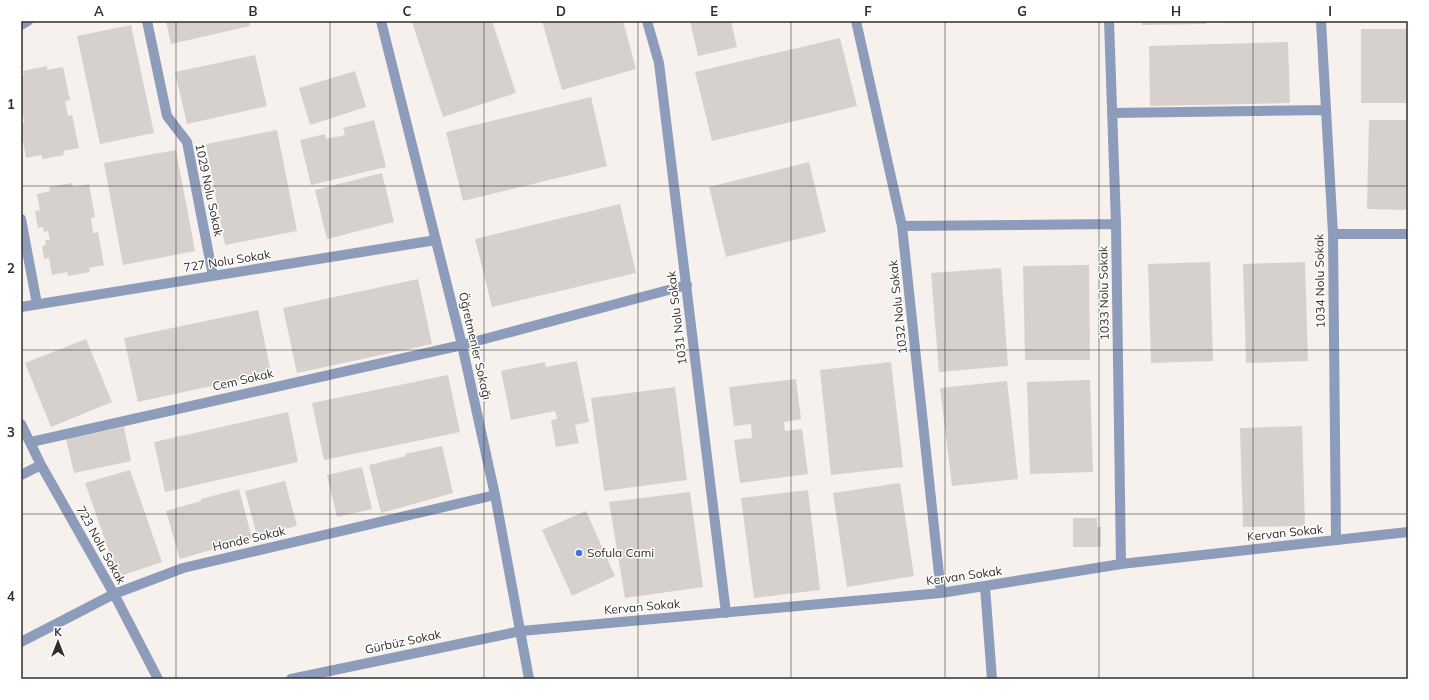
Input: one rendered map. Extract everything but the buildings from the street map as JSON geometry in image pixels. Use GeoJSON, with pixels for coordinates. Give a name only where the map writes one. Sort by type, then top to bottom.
{"type":"FeatureCollection","features":[{"type":"Feature","properties":{"kind":"street"},"geometry":{"type":"LineString","coordinates":[[21,25],[28,21]]}},
{"type":"Feature","properties":{"kind":"street","name":"1029 Nolu Sokak"},"geometry":{"type":"LineString","coordinates":[[147,21],[167,116],[187,142],[213,276]]}},
{"type":"Feature","properties":{"kind":"street","name":"Öğretmenler Sokağı"},"geometry":{"type":"LineString","coordinates":[[381,21],[462,345],[494,495],[529,679]]}},
{"type":"Feature","properties":{"kind":"street","name":"1031 Nolu Sokak"},"geometry":{"type":"LineString","coordinates":[[647,21],[659,63],[726,613]]}},
{"type":"Feature","properties":{"kind":"street","name":"1032 Nolu Sokak"},"geometry":{"type":"LineString","coordinates":[[856,21],[902,226],[941,593]]}},
{"type":"Feature","properties":{"kind":"street","name":"1033 Nolu Sokak"},"geometry":{"type":"LineString","coordinates":[[1109,21],[1116,224],[1121,564]]}},
{"type":"Feature","properties":{"kind":"street","name":"1034 Nolu Sokak"},"geometry":{"type":"LineString","coordinates":[[1321,21],[1333,234],[1336,540]]}},
{"type":"Feature","properties":{"kind":"street"},"geometry":{"type":"LineString","coordinates":[[1112,113],[1326,110]]}},
{"type":"Feature","properties":{"kind":"street"},"geometry":{"type":"LineString","coordinates":[[21,219],[37,304]]}},
{"type":"Feature","properties":{"kind":"street"},"geometry":{"type":"LineString","coordinates":[[902,226],[1116,224]]}},
{"type":"Feature","properties":{"kind":"street"},"geometry":{"type":"LineString","coordinates":[[1333,234],[1408,234]]}},
{"type":"Feature","properties":{"kind":"street","name":"727 Nolu Sokak"},"geometry":{"type":"LineString","coordinates":[[21,307],[436,240]]}},
{"type":"Feature","properties":{"kind":"street","name":"Cem Sokak"},"geometry":{"type":"LineString","coordinates":[[31,442],[462,345],[687,285]]}},
{"type":"Feature","properties":{"kind":"street","name":"723 Nolu Sokak"},"geometry":{"type":"LineString","coordinates":[[21,424],[41,465],[114,594],[158,679]]}},
{"type":"Feature","properties":{"kind":"street"},"geometry":{"type":"LineString","coordinates":[[21,475],[41,465]]}},
{"type":"Feature","properties":{"kind":"street","name":"Hande Sokak"},"geometry":{"type":"LineString","coordinates":[[21,642],[114,594],[183,568],[494,495]]}},
{"type":"Feature","properties":{"kind":"street","name":"Kervan Sokak"},"geometry":{"type":"LineString","coordinates":[[521,631],[941,593],[1121,564],[1408,532]]}},
{"type":"Feature","properties":{"kind":"street"},"geometry":{"type":"LineString","coordinates":[[985,587],[992,679]]}},
{"type":"Feature","properties":{"kind":"street","name":"Gürbüz Sokak"},"geometry":{"type":"LineString","coordinates":[[291,679],[521,631]]}},
{"type":"Feature","properties":{"kind":"place","name":"Sofula Cami"},"geometry":{"type":"Point","coordinates":[579,553]}}]}
